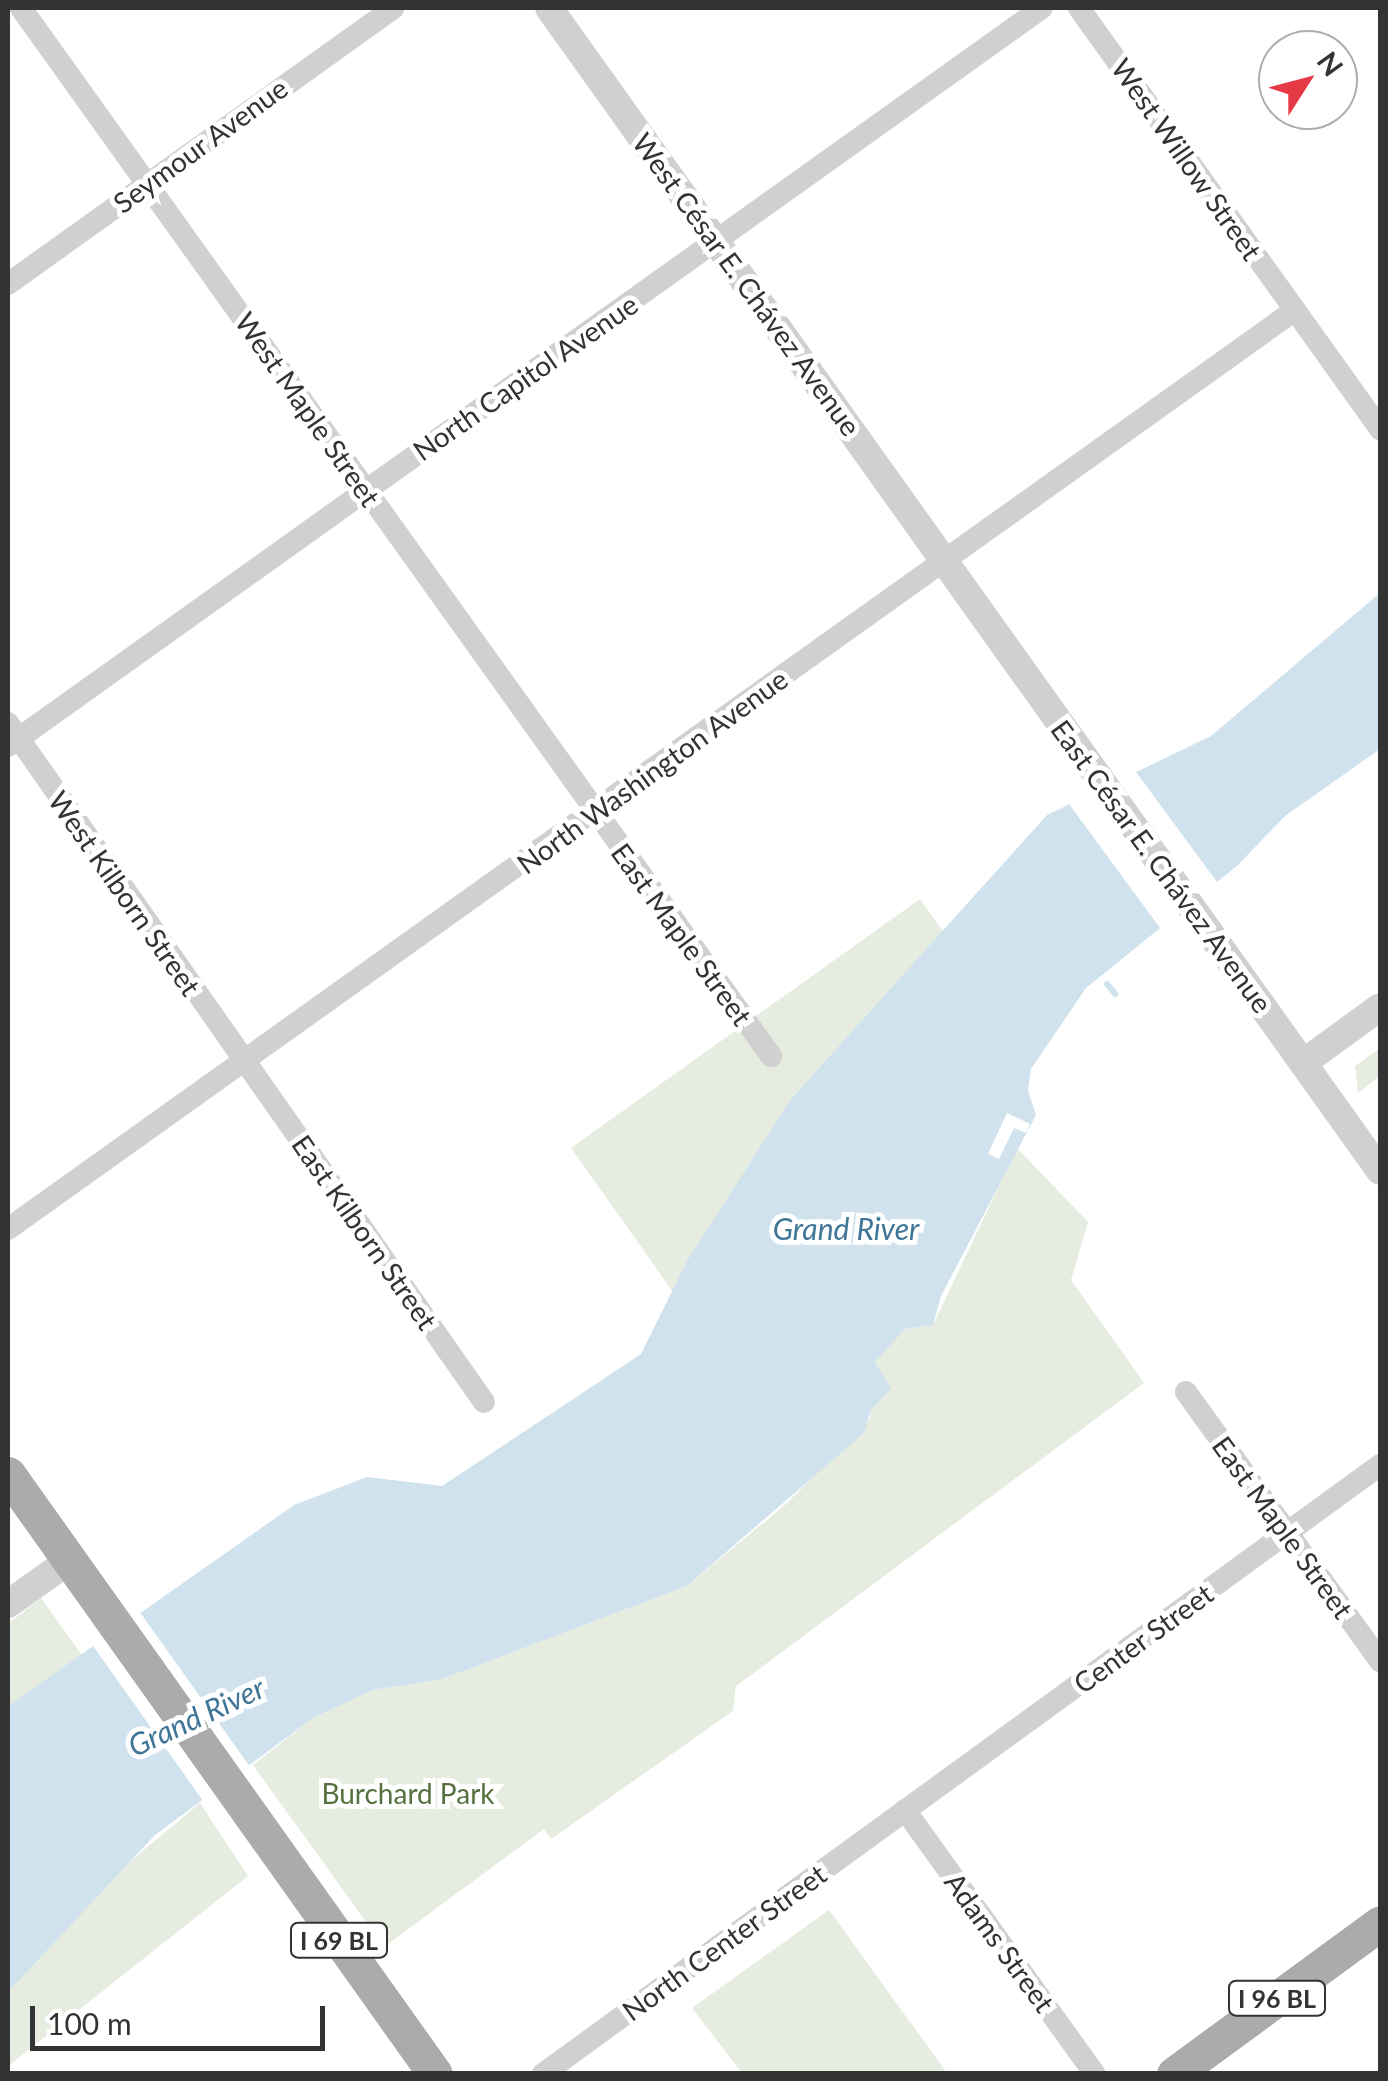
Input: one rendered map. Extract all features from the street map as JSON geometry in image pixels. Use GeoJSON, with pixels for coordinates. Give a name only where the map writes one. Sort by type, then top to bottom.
{"type":"FeatureCollection","features":[{"type":"Feature","properties":{"kind":"main road","name":"I 69 BL"},"geometry":{"type":"LineString","coordinates":[[8,1474],[436,2074]]}},
{"type":"Feature","properties":{"kind":"main road","name":"I 96 BL"},"geometry":{"type":"LineString","coordinates":[[1174,2074],[1380,1924]]}},
{"type":"Feature","properties":{"kind":"street","name":"West Maple Street"},"geometry":{"type":"LineString","coordinates":[[21,8],[594,811]]}},
{"type":"Feature","properties":{"kind":"street","name":"Seymour Avenue"},"geometry":{"type":"LineString","coordinates":[[8,284],[392,8]]}},
{"type":"Feature","properties":{"kind":"street","name":"West César E. Chávez Avenue"},"geometry":{"type":"LineString","coordinates":[[549,8],[945,560]]}},
{"type":"Feature","properties":{"kind":"street","name":"North Capitol Avenue"},"geometry":{"type":"LineString","coordinates":[[11,736],[365,491],[1042,8]]}},
{"type":"Feature","properties":{"kind":"street","name":"West Willow Street"},"geometry":{"type":"LineString","coordinates":[[1079,8],[1380,428]]}},
{"type":"Feature","properties":{"kind":"street","name":"North Washington Avenue"},"geometry":{"type":"LineString","coordinates":[[8,1229],[1295,310]]}},
{"type":"Feature","properties":{"kind":"street","name":"East César E. Chávez Avenue"},"geometry":{"type":"LineString","coordinates":[[945,560],[1380,1170]]}},
{"type":"Feature","properties":{"kind":"street","name":"West Kilborn Street"},"geometry":{"type":"LineString","coordinates":[[11,736],[244,1062]]}},
{"type":"Feature","properties":{"kind":"street","name":"East Maple Street"},"geometry":{"type":"LineString","coordinates":[[594,811],[771,1056]]}},
{"type":"Feature","properties":{"kind":"street"},"geometry":{"type":"LineString","coordinates":[[1303,1064],[1380,1008]]}},
{"type":"Feature","properties":{"kind":"street","name":"East Kilborn Street"},"geometry":{"type":"LineString","coordinates":[[244,1062],[484,1402]]}},
{"type":"Feature","properties":{"kind":"street","name":"East Maple Street"},"geometry":{"type":"LineString","coordinates":[[1186,1392],[1380,1661]]}},
{"type":"Feature","properties":{"kind":"street","name":"Center Street"},"geometry":{"type":"LineString","coordinates":[[905,1810],[1380,1466]]}},
{"type":"Feature","properties":{"kind":"street"},"geometry":{"type":"LineString","coordinates":[[8,1604],[70,1560]]}},
{"type":"Feature","properties":{"kind":"street","name":"North Center Street"},"geometry":{"type":"LineString","coordinates":[[544,2074],[905,1810]]}},
{"type":"Feature","properties":{"kind":"street","name":"Adams Street"},"geometry":{"type":"LineString","coordinates":[[905,1810],[1096,2074]]}},
{"type":"Feature","properties":{"kind":"green space"},"geometry":{"type":"Polygon","coordinates":[[[920,899],[943,931],[791,1099],[673,1292],[571,1148],[920,899]]]}},
{"type":"Feature","properties":{"kind":"green space"},"geometry":{"type":"Polygon","coordinates":[[[1380,1048],[1380,1076],[1358,1093],[1355,1066],[1380,1048]]]}},
{"type":"Feature","properties":{"kind":"green space","name":"Burchard Park"},"geometry":{"type":"Polygon","coordinates":[[[1017,1148],[1088,1222],[1071,1280],[1144,1383],[736,1686],[733,1711],[551,1839],[544,1829],[384,1947],[253,1765],[313,1718],[373,1690],[442,1679],[687,1586],[786,1504],[870,1419],[874,1362],[905,1329],[933,1325],[1017,1148]]]}},
{"type":"Feature","properties":{"kind":"green space"},"geometry":{"type":"Polygon","coordinates":[[[41,1598],[82,1655],[8,1706],[8,1624],[41,1598]]]}},
{"type":"Feature","properties":{"kind":"green space"},"geometry":{"type":"Polygon","coordinates":[[[200,1803],[248,1876],[8,2066],[8,1992],[102,1885],[200,1803]]]}},
{"type":"Feature","properties":{"kind":"green space"},"geometry":{"type":"Polygon","coordinates":[[[829,1910],[947,2073],[742,2073],[692,2008],[829,1910]]]}},
{"type":"Feature","properties":{"kind":"water","name":"Grand River"},"geometry":{"type":"Polygon","coordinates":[[[1380,593],[1380,749],[1285,816],[1238,865],[1086,988],[1031,1069],[1028,1091],[1036,1115],[941,1296],[933,1325],[905,1329],[875,1362],[891,1389],[871,1410],[864,1433],[687,1586],[442,1679],[373,1690],[313,1718],[155,1835],[8,1992],[8,1706],[294,1505],[367,1477],[442,1486],[641,1354],[687,1261],[791,1099],[1047,815],[1211,736],[1380,593]]]}},
{"type":"Feature","properties":{"kind":"pier"},"geometry":{"type":"Polygon","coordinates":[[[1133,768],[1220,886],[1163,932],[1066,800],[1133,768]]]}},
{"type":"Feature","properties":{"kind":"pier"},"geometry":{"type":"Polygon","coordinates":[[[1007,1113],[1030,1124],[1026,1133],[1014,1128],[999,1159],[988,1154],[1007,1113]]]}},
{"type":"Feature","properties":{"kind":"pier"},"geometry":{"type":"Polygon","coordinates":[[[139,1611],[253,1771],[206,1805],[91,1643],[139,1611]]]}},
{"type":"Feature","properties":{"kind":"waterway"},"geometry":{"type":"LineString","coordinates":[[1107,984],[1115,994]]}}]}
